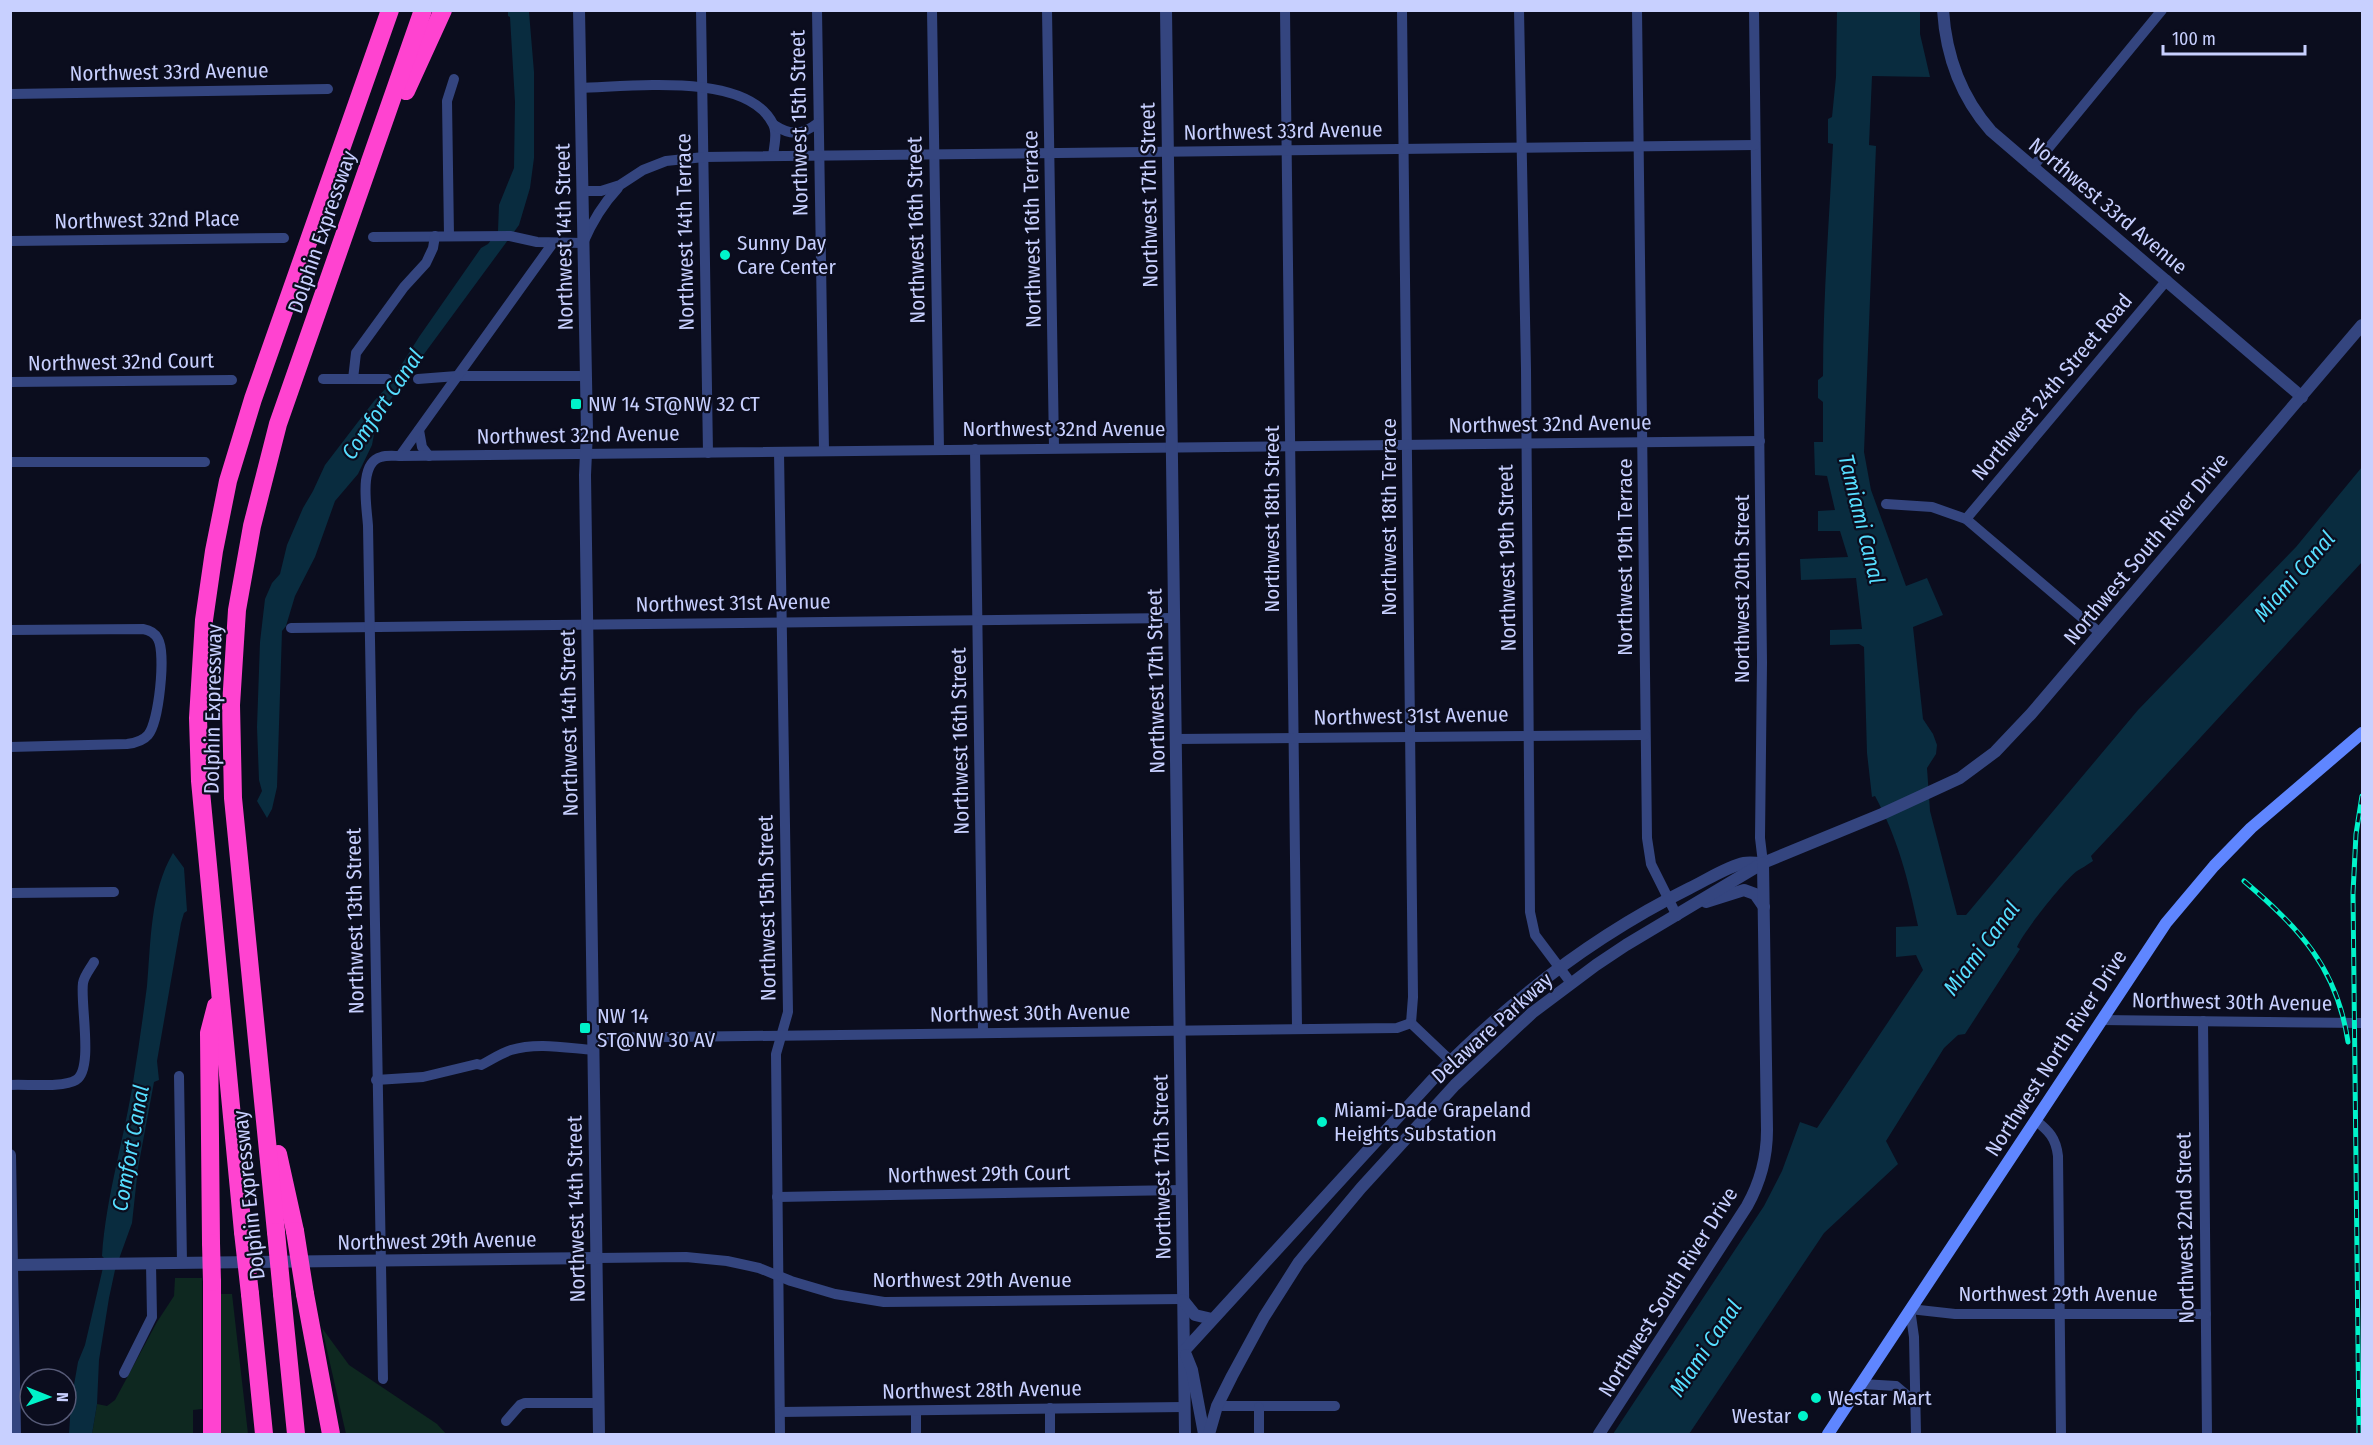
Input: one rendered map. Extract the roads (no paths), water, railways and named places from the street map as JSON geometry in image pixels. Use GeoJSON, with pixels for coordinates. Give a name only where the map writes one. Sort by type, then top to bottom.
{"type":"FeatureCollection","features":[{"type":"Feature","properties":{"kind":"highway","name":"Dolphin Expressway"},"geometry":{"type":"LineString","coordinates":[[264,1434],[202,813],[198,736],[203,630],[214,551],[239,440],[390,10]]}},
{"type":"Feature","properties":{"kind":"highway","name":"Dolphin Expressway"},"geometry":{"type":"LineString","coordinates":[[296,1434],[231,771],[231,705],[237,610],[250,534],[268,458],[423,10]]}},
{"type":"Feature","properties":{"kind":"highway"},"geometry":{"type":"LineString","coordinates":[[358,196],[443,10]]}},
{"type":"Feature","properties":{"kind":"highway"},"geometry":{"type":"LineString","coordinates":[[212,1434],[209,1034],[219,990]]}},
{"type":"Feature","properties":{"kind":"highway"},"geometry":{"type":"LineString","coordinates":[[260,1073],[295,1231],[331,1434]]}},
{"type":"Feature","properties":{"kind":"main road","name":"Northwest North River Drive"},"geometry":{"type":"LineString","coordinates":[[1828,1434],[2166,923],[2214,866],[2259,821],[2362,733]]}},
{"type":"Feature","properties":{"kind":"street","name":"Northwest 14th Street"},"geometry":{"type":"LineString","coordinates":[[579,10],[586,376],[587,624],[599,1434]]}},
{"type":"Feature","properties":{"kind":"street","name":"Northwest 14th Terrace"},"geometry":{"type":"LineString","coordinates":[[701,10],[708,453]]}},
{"type":"Feature","properties":{"kind":"street","name":"Northwest 15th Street"},"geometry":{"type":"LineString","coordinates":[[817,10],[824,451]]}},
{"type":"Feature","properties":{"kind":"street","name":"Northwest 16th Street"},"geometry":{"type":"LineString","coordinates":[[932,10],[939,449]]}},
{"type":"Feature","properties":{"kind":"street","name":"Northwest 16th Terrace"},"geometry":{"type":"LineString","coordinates":[[1047,10],[1054,448]]}},
{"type":"Feature","properties":{"kind":"street","name":"Northwest 17th Street"},"geometry":{"type":"LineString","coordinates":[[1166,10],[1185,1434]]}},
{"type":"Feature","properties":{"kind":"street","name":"Northwest 18th Street"},"geometry":{"type":"LineString","coordinates":[[1285,10],[1297,1028]]}},
{"type":"Feature","properties":{"kind":"street","name":"Northwest 18th Terrace"},"geometry":{"type":"LineString","coordinates":[[1402,10],[1413,1004],[1411,1023]]}},
{"type":"Feature","properties":{"kind":"street","name":"Northwest 19th Street"},"geometry":{"type":"LineString","coordinates":[[1519,10],[1530,921],[1535,935],[1571,983]]}},
{"type":"Feature","properties":{"kind":"street","name":"Northwest 19th Terrace"},"geometry":{"type":"LineString","coordinates":[[1637,10],[1647,848],[1654,872],[1677,916]]}},
{"type":"Feature","properties":{"kind":"street","name":"Northwest 20th Street"},"geometry":{"type":"LineString","coordinates":[[1754,10],[1762,677],[1760,838],[1763,863],[1767,1130],[1764,1167]]}},
{"type":"Feature","properties":{"kind":"street","name":"Northwest 33rd Avenue"},"geometry":{"type":"LineString","coordinates":[[1943,10],[1946,39],[1952,64],[1971,106],[1991,131],[2302,397]]}},
{"type":"Feature","properties":{"kind":"street"},"geometry":{"type":"LineString","coordinates":[[2032,168],[2162,10]]}},
{"type":"Feature","properties":{"kind":"street"},"geometry":{"type":"LineString","coordinates":[[449,236],[447,101],[454,79]]}},
{"type":"Feature","properties":{"kind":"street"},"geometry":{"type":"LineString","coordinates":[[580,87],[702,86],[729,91],[744,98],[766,114],[774,125],[787,132],[804,133],[818,123]]}},
{"type":"Feature","properties":{"kind":"street","name":"Northwest 33rd Avenue"},"geometry":{"type":"LineString","coordinates":[[10,94],[328,89]]}},
{"type":"Feature","properties":{"kind":"street"},"geometry":{"type":"LineString","coordinates":[[773,156],[774,125]]}},
{"type":"Feature","properties":{"kind":"street","name":"Northwest 33rd Avenue"},"geometry":{"type":"LineString","coordinates":[[620,185],[643,170],[660,163],[675,159],[704,157],[1755,145]]}},
{"type":"Feature","properties":{"kind":"street"},"geometry":{"type":"LineString","coordinates":[[582,191],[601,191],[620,185]]}},
{"type":"Feature","properties":{"kind":"street"},"geometry":{"type":"LineString","coordinates":[[373,237],[510,236],[553,243],[583,243],[602,207],[620,185]]}},
{"type":"Feature","properties":{"kind":"street"},"geometry":{"type":"LineString","coordinates":[[352,379],[356,353],[404,286],[426,263],[433,248],[435,236]]}},
{"type":"Feature","properties":{"kind":"street","name":"Northwest 32nd Place"},"geometry":{"type":"LineString","coordinates":[[10,241],[284,238]]}},
{"type":"Feature","properties":{"kind":"street"},"geometry":{"type":"LineString","coordinates":[[400,456],[553,243]]}},
{"type":"Feature","properties":{"kind":"street","name":"Northwest 24th Street Road"},"geometry":{"type":"LineString","coordinates":[[1966,519],[2167,280]]}},
{"type":"Feature","properties":{"kind":"street","name":"Northwest South River Drive"},"geometry":{"type":"LineString","coordinates":[[1946,786],[1974,770],[1995,752],[2031,714],[2362,325]]}},
{"type":"Feature","properties":{"kind":"street"},"geometry":{"type":"LineString","coordinates":[[418,379],[457,376],[586,376]]}},
{"type":"Feature","properties":{"kind":"street"},"geometry":{"type":"LineString","coordinates":[[323,379],[387,379]]}},
{"type":"Feature","properties":{"kind":"street","name":"Northwest 32nd Court"},"geometry":{"type":"LineString","coordinates":[[10,382],[232,380]]}},
{"type":"Feature","properties":{"kind":"street"},"geometry":{"type":"LineString","coordinates":[[418,430],[422,447],[429,456]]}},
{"type":"Feature","properties":{"kind":"street","name":"Northwest 32nd Avenue"},"geometry":{"type":"LineString","coordinates":[[371,463],[381,457],[400,456],[1760,441]]}},
{"type":"Feature","properties":{"kind":"street","name":"Northwest 16th Street"},"geometry":{"type":"LineString","coordinates":[[975,449],[983,1032]]}},
{"type":"Feature","properties":{"kind":"street","name":"Northwest 15th Street"},"geometry":{"type":"LineString","coordinates":[[779,452],[789,1012],[776,1054],[780,1434]]}},
{"type":"Feature","properties":{"kind":"street"},"geometry":{"type":"LineString","coordinates":[[10,462],[205,462]]}},
{"type":"Feature","properties":{"kind":"street","name":"Northwest 13th Street"},"geometry":{"type":"LineString","coordinates":[[371,463],[366,487],[383,1379]]}},
{"type":"Feature","properties":{"kind":"street"},"geometry":{"type":"LineString","coordinates":[[1886,504],[1932,507],[1966,519],[2100,633]]}},
{"type":"Feature","properties":{"kind":"street","name":"Northwest 31st Avenue"},"geometry":{"type":"LineString","coordinates":[[291,628],[1175,618]]}},
{"type":"Feature","properties":{"kind":"street"},"geometry":{"type":"LineString","coordinates":[[10,630],[139,628],[156,635],[162,657],[153,727],[144,739],[127,744],[10,747]]}},
{"type":"Feature","properties":{"kind":"street","name":"Northwest 31st Avenue"},"geometry":{"type":"LineString","coordinates":[[1176,739],[1646,735]]}},
{"type":"Feature","properties":{"kind":"street","name":"Delaware Parkway"},"geometry":{"type":"LineString","coordinates":[[1209,1434],[1217,1406],[1269,1309],[1299,1262],[1455,1085],[1532,1013],[1626,945],[1696,905],[1721,886],[1763,863],[1946,786]]}},
{"type":"Feature","properties":{"kind":"street","name":"Delaware Parkway"},"geometry":{"type":"LineString","coordinates":[[1184,1351],[1451,1060],[1520,997],[1558,967],[1668,899],[1743,863],[1763,863]]}},
{"type":"Feature","properties":{"kind":"street"},"geometry":{"type":"LineString","coordinates":[[1696,905],[1744,890],[1755,894],[1764,907]]}},
{"type":"Feature","properties":{"kind":"street"},"geometry":{"type":"LineString","coordinates":[[10,893],[114,892]]}},
{"type":"Feature","properties":{"kind":"street"},"geometry":{"type":"LineString","coordinates":[[10,1085],[61,1084],[78,1078],[84,1064],[83,982],[94,962]]}},
{"type":"Feature","properties":{"kind":"street","name":"Northwest 30th Avenue"},"geometry":{"type":"LineString","coordinates":[[2101,1020],[2362,1023]]}},
{"type":"Feature","properties":{"kind":"street","name":"Northwest 22nd Street"},"geometry":{"type":"LineString","coordinates":[[2203,1021],[2207,1434]]}},
{"type":"Feature","properties":{"kind":"street"},"geometry":{"type":"LineString","coordinates":[[1411,1023],[1451,1060]]}},
{"type":"Feature","properties":{"kind":"street","name":"Northwest 30th Avenue"},"geometry":{"type":"LineString","coordinates":[[376,1080],[423,1077],[481,1065],[511,1050],[554,1046],[782,1035],[1397,1028],[1411,1023]]}},
{"type":"Feature","properties":{"kind":"street"},"geometry":{"type":"LineString","coordinates":[[179,1076],[182,1263]]}},
{"type":"Feature","properties":{"kind":"street"},"geometry":{"type":"LineString","coordinates":[[2035,1120],[2050,1132],[2057,1149],[2061,1434]]}},
{"type":"Feature","properties":{"kind":"street"},"geometry":{"type":"LineString","coordinates":[[10,1155],[15,1434]]}},
{"type":"Feature","properties":{"kind":"street","name":"Northwest South River Drive"},"geometry":{"type":"LineString","coordinates":[[1599,1434],[1747,1206],[1758,1186],[1764,1167]]}},
{"type":"Feature","properties":{"kind":"street","name":"Northwest 29th Court"},"geometry":{"type":"LineString","coordinates":[[777,1197],[1182,1190]]}},
{"type":"Feature","properties":{"kind":"street","name":"Northwest 29th Avenue"},"geometry":{"type":"LineString","coordinates":[[11,1265],[676,1257],[753,1266],[835,1294],[884,1302],[1183,1299]]}},
{"type":"Feature","properties":{"kind":"street"},"geometry":{"type":"LineString","coordinates":[[124,1373],[152,1317],[151,1264]]}},
{"type":"Feature","properties":{"kind":"street"},"geometry":{"type":"LineString","coordinates":[[1183,1299],[1195,1316],[1212,1319]]}},
{"type":"Feature","properties":{"kind":"street"},"geometry":{"type":"LineString","coordinates":[[1910,1309],[1914,1337],[1916,1434]]}},
{"type":"Feature","properties":{"kind":"street","name":"Northwest 29th Avenue"},"geometry":{"type":"LineString","coordinates":[[1910,1309],[1955,1314],[2206,1314]]}},
{"type":"Feature","properties":{"kind":"street","name":"Northwest 17th Street"},"geometry":{"type":"LineString","coordinates":[[1184,1351],[1192,1370],[1204,1434]]}},
{"type":"Feature","properties":{"kind":"street"},"geometry":{"type":"LineString","coordinates":[[1862,1384],[1896,1386],[1916,1403]]}},
{"type":"Feature","properties":{"kind":"street"},"geometry":{"type":"LineString","coordinates":[[507,1421],[520,1405],[525,1403],[599,1403]]}},
{"type":"Feature","properties":{"kind":"street"},"geometry":{"type":"LineString","coordinates":[[1217,1406],[1335,1406]]}},
{"type":"Feature","properties":{"kind":"street","name":"Northwest 28th Avenue"},"geometry":{"type":"LineString","coordinates":[[780,1412],[1184,1407]]}},
{"type":"Feature","properties":{"kind":"street"},"geometry":{"type":"LineString","coordinates":[[1258,1407],[1259,1434]]}},
{"type":"Feature","properties":{"kind":"street"},"geometry":{"type":"LineString","coordinates":[[1050,1408],[1050,1434]]}},
{"type":"Feature","properties":{"kind":"street"},"geometry":{"type":"LineString","coordinates":[[916,1411],[916,1434]]}},
{"type":"Feature","properties":{"kind":"water","name":"Comfort Canal"},"geometry":{"type":"Polygon","coordinates":[[[508,11],[529,12],[534,72],[534,158],[530,188],[519,225],[377,418],[372,445],[358,474],[335,501],[315,557],[295,596],[286,626],[282,631],[277,787],[272,809],[267,818],[257,801],[262,791],[259,780],[257,727],[260,642],[265,599],[272,583],[280,574],[287,545],[325,465],[388,386],[481,248],[488,244],[498,231],[499,205],[514,168],[515,102],[508,11]]]}},
{"type":"Feature","properties":{"kind":"water"},"geometry":{"type":"Polygon","coordinates":[[[1837,11],[1920,11],[1920,34],[1930,77],[1872,76],[1869,145],[1876,146],[1864,452],[1871,490],[1906,586],[1927,578],[1943,615],[1913,627],[1923,719],[1937,745],[1936,754],[1927,768],[1930,811],[1957,915],[1966,915],[2138,710],[2296,547],[2362,467],[2362,562],[2091,856],[2093,861],[2077,871],[2044,907],[2027,930],[2017,947],[2020,949],[1965,1034],[1958,1035],[1944,1048],[1886,1141],[1898,1164],[1824,1233],[1689,1434],[1613,1434],[1764,1206],[1782,1171],[1800,1122],[1817,1128],[1923,970],[1916,955],[1896,957],[1896,927],[1918,926],[1896,844],[1875,796],[1872,797],[1867,753],[1864,647],[1859,644],[1830,645],[1830,630],[1862,629],[1856,578],[1801,580],[1800,559],[1848,557],[1840,531],[1818,531],[1818,511],[1835,510],[1827,476],[1815,475],[1814,442],[1823,442],[1823,402],[1818,398],[1818,380],[1823,376],[1833,144],[1828,143],[1828,119],[1832,117],[1836,77],[1837,11]]]}},
{"type":"Feature","properties":{"kind":"water","name":"Comfort Canal"},"geometry":{"type":"Polygon","coordinates":[[[173,853],[184,868],[187,911],[181,923],[157,1061],[159,1080],[154,1082],[138,1168],[132,1223],[115,1270],[109,1298],[99,1360],[97,1404],[92,1434],[69,1434],[69,1427],[78,1427],[77,1367],[85,1345],[105,1259],[102,1256],[104,1233],[138,1054],[153,918],[165,868],[173,853]]]}},
{"type":"Feature","properties":{"kind":"railway"},"geometry":{"type":"LineString","coordinates":[[2359,1434],[2353,893],[2356,834],[2362,796]]}},
{"type":"Feature","properties":{"kind":"railway"},"geometry":{"type":"LineString","coordinates":[[2244,881],[2282,915],[2325,970],[2343,1015],[2348,1042]]}},
{"type":"Feature","properties":{"kind":"place","name":"Sunny Day Care Center"},"geometry":{"type":"Point","coordinates":[725,255]}},
{"type":"Feature","properties":{"kind":"place","name":"NW 14 ST@NW 32 CT"},"geometry":{"type":"Point","coordinates":[576,404]}},
{"type":"Feature","properties":{"kind":"place","name":"NW 14 ST@NW 30 AV"},"geometry":{"type":"Point","coordinates":[585,1028]}},
{"type":"Feature","properties":{"kind":"place","name":"Miami-Dade Grapeland Heights Substation"},"geometry":{"type":"Point","coordinates":[1322,1122]}},
{"type":"Feature","properties":{"kind":"place","name":"Westar Mart"},"geometry":{"type":"Point","coordinates":[1816,1398]}},
{"type":"Feature","properties":{"kind":"place","name":"Westar"},"geometry":{"type":"Point","coordinates":[1803,1416]}},
{"type":"Feature","properties":{"kind":"water label","name":"Tamiami Canal"},"geometry":{"type":"Point","coordinates":[1862,519]}},
{"type":"Feature","properties":{"kind":"water label","name":"Miami Canal"},"geometry":{"type":"Point","coordinates":[2294,576]}},
{"type":"Feature","properties":{"kind":"water label","name":"Miami Canal"},"geometry":{"type":"Point","coordinates":[1981,948]}},
{"type":"Feature","properties":{"kind":"water label","name":"Miami Canal"},"geometry":{"type":"Point","coordinates":[1705,1348]}}]}
